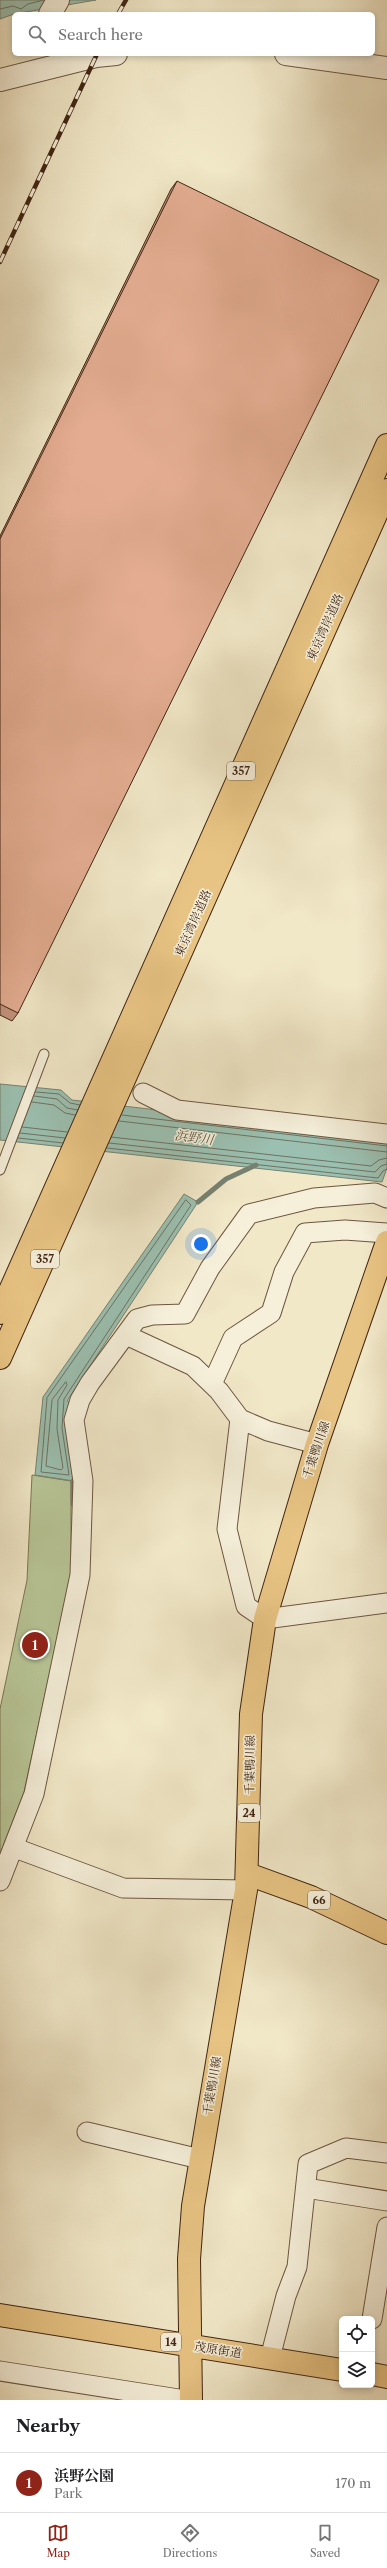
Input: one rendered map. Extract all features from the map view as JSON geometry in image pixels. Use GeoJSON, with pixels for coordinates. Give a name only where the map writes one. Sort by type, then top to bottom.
{"type":"FeatureCollection","features":[{"type":"Feature","properties":{"kind":"main road","name":"東京湾岸道路"},"geometry":{"type":"LineString","coordinates":[[0,1313],[79,1158],[387,445]]}},
{"type":"Feature","properties":{"kind":"main road","name":"東京湾岸道路"},"geometry":{"type":"LineString","coordinates":[[105,1098],[387,490]]}},
{"type":"Feature","properties":{"kind":"main road","name":"千葉鴨川線"},"geometry":{"type":"LineString","coordinates":[[191,2400],[189,2259],[200,2159],[247,1882],[251,1714],[265,1619],[317,1444],[382,1276],[387,1242]]}},
{"type":"Feature","properties":{"kind":"main road","name":"東京湾岸道路"},"geometry":{"type":"LineString","coordinates":[[0,1358],[14,1288]]}},
{"type":"Feature","properties":{"kind":"main road","name":"66"},"geometry":{"type":"LineString","coordinates":[[247,1882],[311,1897],[387,1933]]}},
{"type":"Feature","properties":{"kind":"main road","name":"茂原街道"},"geometry":{"type":"LineString","coordinates":[[0,2315],[339,2370]]}},
{"type":"Feature","properties":{"kind":"main road"},"geometry":{"type":"LineString","coordinates":[[375,2375],[387,2377]]}},
{"type":"Feature","properties":{"kind":"street"},"geometry":{"type":"LineString","coordinates":[[51,12],[58,0]]}},
{"type":"Feature","properties":{"kind":"street"},"geometry":{"type":"LineString","coordinates":[[4,83],[24,56]]}},
{"type":"Feature","properties":{"kind":"street"},"geometry":{"type":"LineString","coordinates":[[4,83],[96,56]]}},
{"type":"Feature","properties":{"kind":"street"},"geometry":{"type":"LineString","coordinates":[[300,56],[387,68]]}},
{"type":"Feature","properties":{"kind":"street"},"geometry":{"type":"LineString","coordinates":[[143,1093],[177,1110],[387,1134]]}},
{"type":"Feature","properties":{"kind":"street"},"geometry":{"type":"LineString","coordinates":[[0,1881],[15,1848],[34,1794],[80,1575],[83,1481],[74,1420],[80,1400],[90,1383],[137,1319],[152,1315],[185,1314],[210,1268],[249,1214],[314,1198],[375,1193],[387,1198]]}},
{"type":"Feature","properties":{"kind":"street"},"geometry":{"type":"LineString","coordinates":[[212,1384],[233,1338],[271,1313],[284,1272],[305,1233],[345,1230],[387,1232]]}},
{"type":"Feature","properties":{"kind":"street"},"geometry":{"type":"LineString","coordinates":[[126,1336],[193,1366],[212,1384],[240,1419],[268,1431],[317,1444]]}},
{"type":"Feature","properties":{"kind":"street"},"geometry":{"type":"LineString","coordinates":[[240,1419],[227,1529],[246,1606],[265,1619],[387,1603]]}},
{"type":"Feature","properties":{"kind":"street"},"geometry":{"type":"LineString","coordinates":[[15,1848],[123,1888],[247,1882]]}},
{"type":"Feature","properties":{"kind":"street"},"geometry":{"type":"LineString","coordinates":[[87,2132],[200,2159]]}},
{"type":"Feature","properties":{"kind":"street"},"geometry":{"type":"LineString","coordinates":[[270,2358],[286,2296],[297,2268],[308,2164],[346,2148],[387,2153]]}},
{"type":"Feature","properties":{"kind":"street"},"geometry":{"type":"LineString","coordinates":[[306,2188],[387,2201]]}},
{"type":"Feature","properties":{"kind":"street"},"geometry":{"type":"LineString","coordinates":[[372,2316],[387,2227]]}},
{"type":"Feature","properties":{"kind":"street"},"geometry":{"type":"LineString","coordinates":[[0,2371],[185,2400]]}},
{"type":"Feature","properties":{"kind":"lane"},"geometry":{"type":"LineString","coordinates":[[0,1170],[10,1148],[44,1054]]}},
{"type":"Feature","properties":{"kind":"shaded area"},"geometry":{"type":"Polygon","coordinates":[[[32,1475],[71,1481],[71,1575],[24,1792],[0,1854],[0,1709],[27,1580],[32,1475]]]}},
{"type":"Feature","properties":{"kind":"water"},"geometry":{"type":"Polygon","coordinates":[[[0,0],[96,0],[26,12],[12,12],[12,15],[0,19],[0,0]]]}},
{"type":"Feature","properties":{"kind":"water","name":"浜野川"},"geometry":{"type":"Polygon","coordinates":[[[0,1084],[61,1090],[72,1100],[387,1137],[387,1168],[382,1182],[0,1140],[0,1084]]]}},
{"type":"Feature","properties":{"kind":"water"},"geometry":{"type":"Polygon","coordinates":[[[184,1194],[198,1202],[67,1401],[71,1402],[74,1481],[35,1475],[43,1397],[184,1194]]]}},
{"type":"Feature","properties":{"kind":"building"},"geometry":{"type":"Polygon","coordinates":[[[177,181],[379,280],[18,1013],[0,1004],[0,539],[177,181]]]}},
{"type":"Feature","properties":{"kind":"waterway"},"geometry":{"type":"LineString","coordinates":[[198,1202],[226,1179],[256,1165]]}},
{"type":"Feature","properties":{"kind":"waterway"},"geometry":{"type":"LineString","coordinates":[[73,1481],[73,1504]]}},
{"type":"Feature","properties":{"kind":"railway"},"geometry":{"type":"LineString","coordinates":[[119,12],[126,0]]}},
{"type":"Feature","properties":{"kind":"railway"},"geometry":{"type":"LineString","coordinates":[[0,262],[96,56]]}},
{"type":"Feature","properties":{"kind":"place","name":"浜野公園"},"geometry":{"type":"Point","coordinates":[35,1645]}}]}
